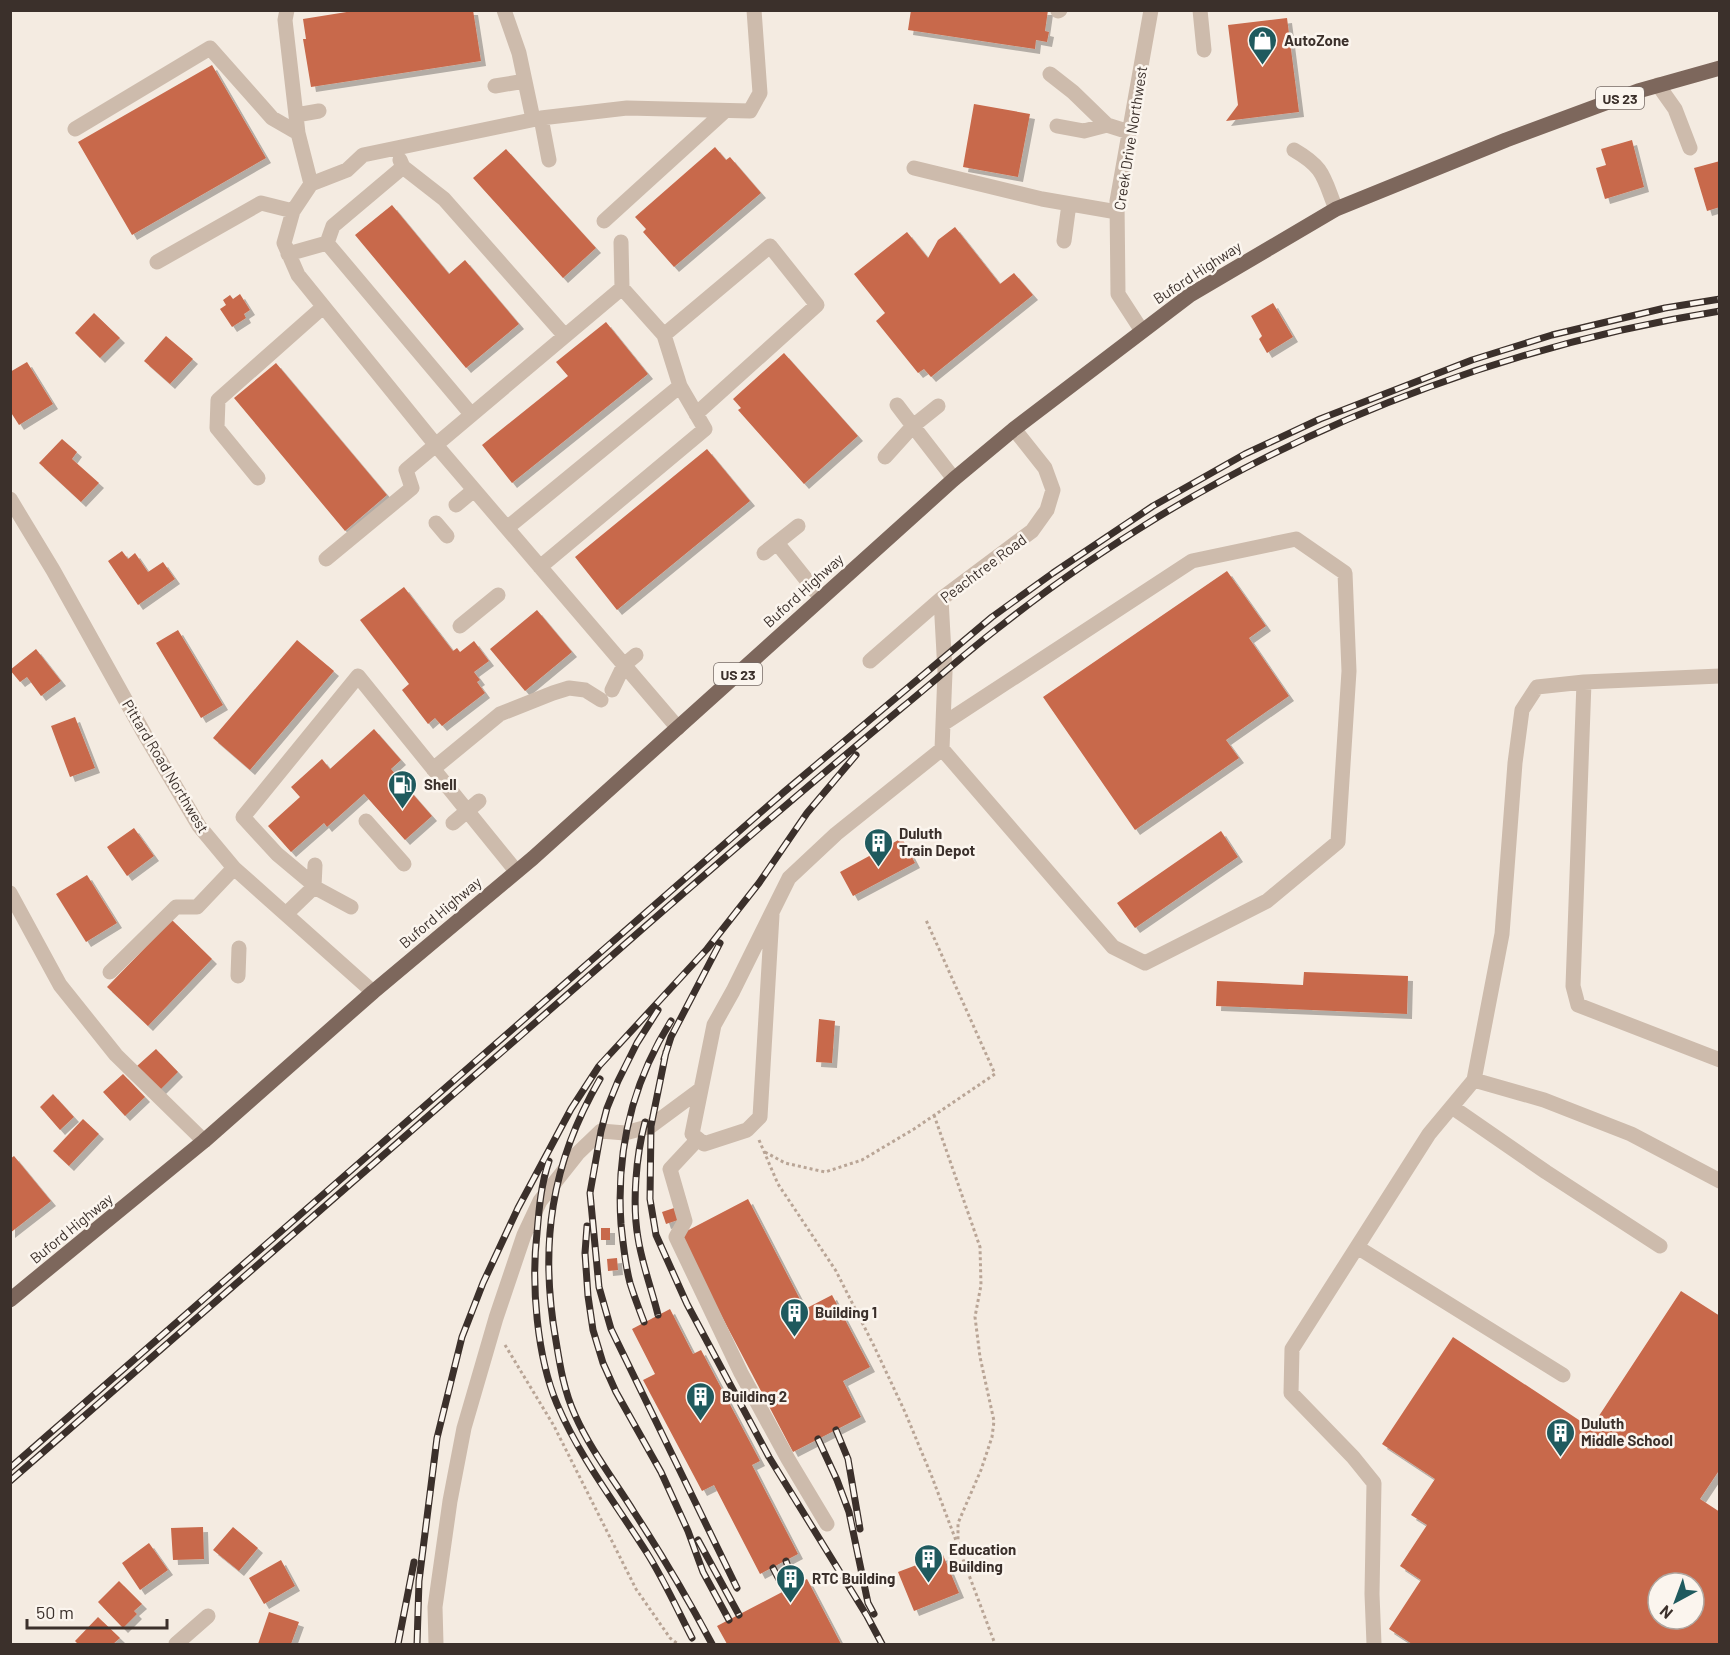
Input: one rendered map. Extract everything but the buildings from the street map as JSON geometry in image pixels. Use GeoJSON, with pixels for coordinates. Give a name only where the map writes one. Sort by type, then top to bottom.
{"type":"FeatureCollection","features":[{"type":"Feature","properties":{"kind":"main road","name":"Buford Highway"},"geometry":{"type":"LineString","coordinates":[[10,1300],[204,1141],[516,871],[954,479],[1014,429],[1190,295],[1336,209],[1506,140],[1658,85],[1719,68]]}},
{"type":"Feature","properties":{"kind":"street"},"geometry":{"type":"LineString","coordinates":[[287,10],[285,20],[298,133],[311,184]]}},
{"type":"Feature","properties":{"kind":"street"},"geometry":{"type":"LineString","coordinates":[[504,10],[514,36],[549,160]]}},
{"type":"Feature","properties":{"kind":"street"},"geometry":{"type":"LineString","coordinates":[[678,728],[435,444],[323,307],[298,275],[284,243],[293,211],[311,184],[347,170],[363,155],[537,118],[627,108],[750,111],[760,93],[754,10]]}},
{"type":"Feature","properties":{"kind":"street","name":"Creek Drive Northwest"},"geometry":{"type":"LineString","coordinates":[[1142,331],[1118,294],[1117,201],[1151,10]]}},
{"type":"Feature","properties":{"kind":"street"},"geometry":{"type":"LineString","coordinates":[[1200,10],[1204,50]]}},
{"type":"Feature","properties":{"kind":"street"},"geometry":{"type":"LineString","coordinates":[[75,129],[210,48],[272,118],[298,133]]}},
{"type":"Feature","properties":{"kind":"street"},"geometry":{"type":"LineString","coordinates":[[1050,74],[1073,92],[1107,125],[1129,132]]}},
{"type":"Feature","properties":{"kind":"street"},"geometry":{"type":"LineString","coordinates":[[495,86],[525,81]]}},
{"type":"Feature","properties":{"kind":"street"},"geometry":{"type":"LineString","coordinates":[[1658,85],[1675,109],[1690,148]]}},
{"type":"Feature","properties":{"kind":"street"},"geometry":{"type":"LineString","coordinates":[[296,115],[319,111]]}},
{"type":"Feature","properties":{"kind":"street"},"geometry":{"type":"LineString","coordinates":[[604,221],[725,111]]}},
{"type":"Feature","properties":{"kind":"street"},"geometry":{"type":"LineString","coordinates":[[1057,126],[1084,131],[1107,125]]}},
{"type":"Feature","properties":{"kind":"street"},"geometry":{"type":"LineString","coordinates":[[394,148],[403,167],[444,199],[565,336]]}},
{"type":"Feature","properties":{"kind":"street"},"geometry":{"type":"LineString","coordinates":[[1294,150],[1313,160],[1321,170],[1336,209]]}},
{"type":"Feature","properties":{"kind":"street"},"geometry":{"type":"LineString","coordinates":[[327,243],[333,226],[403,167]]}},
{"type":"Feature","properties":{"kind":"street"},"geometry":{"type":"LineString","coordinates":[[914,168],[1117,213]]}},
{"type":"Feature","properties":{"kind":"street"},"geometry":{"type":"LineString","coordinates":[[157,262],[261,203],[293,211]]}},
{"type":"Feature","properties":{"kind":"street"},"geometry":{"type":"LineString","coordinates":[[1064,242],[1069,204]]}},
{"type":"Feature","properties":{"kind":"street"},"geometry":{"type":"LineString","coordinates":[[540,567],[705,429],[680,386],[664,335],[622,288],[621,242]]}},
{"type":"Feature","properties":{"kind":"street"},"geometry":{"type":"LineString","coordinates":[[288,254],[327,243]]}},
{"type":"Feature","properties":{"kind":"street"},"geometry":{"type":"LineString","coordinates":[[327,243],[471,414]]}},
{"type":"Feature","properties":{"kind":"street"},"geometry":{"type":"LineString","coordinates":[[664,335],[770,246],[817,305],[696,414]]}},
{"type":"Feature","properties":{"kind":"street"},"geometry":{"type":"LineString","coordinates":[[326,559],[412,488],[402,465],[435,444],[622,288]]}},
{"type":"Feature","properties":{"kind":"street"},"geometry":{"type":"LineString","coordinates":[[258,478],[217,428],[218,400],[296,340],[323,307]]}},
{"type":"Feature","properties":{"kind":"street"},"geometry":{"type":"LineString","coordinates":[[507,528],[680,386]]}},
{"type":"Feature","properties":{"kind":"street"},"geometry":{"type":"LineString","coordinates":[[897,405],[954,479]]}},
{"type":"Feature","properties":{"kind":"street"},"geometry":{"type":"LineString","coordinates":[[885,457],[913,426],[938,406]]}},
{"type":"Feature","properties":{"kind":"street","name":"Peachtree Road"},"geometry":{"type":"LineString","coordinates":[[870,661],[941,599],[1032,531],[1047,510],[1053,490],[1045,468],[1014,429]]}},
{"type":"Feature","properties":{"kind":"street"},"geometry":{"type":"LineString","coordinates":[[456,505],[474,490]]}},
{"type":"Feature","properties":{"kind":"street","name":"Pittard Road Northwest"},"geometry":{"type":"LineString","coordinates":[[12,506],[53,570],[145,735],[199,826],[234,868],[374,992]]}},
{"type":"Feature","properties":{"kind":"street"},"geometry":{"type":"LineString","coordinates":[[436,523],[447,536]]}},
{"type":"Feature","properties":{"kind":"street"},"geometry":{"type":"LineString","coordinates":[[764,553],[798,526]]}},
{"type":"Feature","properties":{"kind":"street"},"geometry":{"type":"LineString","coordinates":[[941,599],[945,672],[942,749],[1113,947],[1144,963],[1267,901],[1338,842],[1350,671],[1345,573],[1296,539],[1192,561],[943,724]]}},
{"type":"Feature","properties":{"kind":"street"},"geometry":{"type":"LineString","coordinates":[[777,543],[821,598]]}},
{"type":"Feature","properties":{"kind":"street"},"geometry":{"type":"LineString","coordinates":[[460,626],[498,596]]}},
{"type":"Feature","properties":{"kind":"street"},"geometry":{"type":"LineString","coordinates":[[433,769],[500,714],[569,688],[606,695],[624,665],[636,655]]}},
{"type":"Feature","properties":{"kind":"street"},"geometry":{"type":"LineString","coordinates":[[351,907],[314,886],[277,854],[243,817],[358,676],[433,769],[473,806],[516,871]]}},
{"type":"Feature","properties":{"kind":"street"},"geometry":{"type":"LineString","coordinates":[[1374,1644],[1371,1594],[1374,1483],[1353,1457],[1291,1393],[1292,1349],[1429,1134],[1474,1080],[1501,943],[1515,763],[1522,710],[1537,687],[1584,682],[1719,676]]}},
{"type":"Feature","properties":{"kind":"street"},"geometry":{"type":"LineString","coordinates":[[1584,682],[1573,986],[1578,1005],[1719,1060]]}},
{"type":"Feature","properties":{"kind":"street"},"geometry":{"type":"LineString","coordinates":[[772,915],[760,1117],[747,1130],[704,1144],[692,1134],[714,1025],[789,878],[836,834],[942,749]]}},
{"type":"Feature","properties":{"kind":"street"},"geometry":{"type":"LineString","coordinates":[[453,823],[473,806]]}},
{"type":"Feature","properties":{"kind":"street"},"geometry":{"type":"LineString","coordinates":[[366,821],[404,864]]}},
{"type":"Feature","properties":{"kind":"street"},"geometry":{"type":"LineString","coordinates":[[286,914],[314,886],[315,866]]}},
{"type":"Feature","properties":{"kind":"street"},"geometry":{"type":"LineString","coordinates":[[110,972],[176,907],[197,908],[234,868]]}},
{"type":"Feature","properties":{"kind":"street"},"geometry":{"type":"LineString","coordinates":[[10,893],[60,985],[116,1054],[204,1141]]}},
{"type":"Feature","properties":{"kind":"street"},"geometry":{"type":"LineString","coordinates":[[238,976],[239,948]]}},
{"type":"Feature","properties":{"kind":"street"},"geometry":{"type":"LineString","coordinates":[[1474,1080],[1544,1100],[1631,1134],[1719,1181]]}},
{"type":"Feature","properties":{"kind":"street"},"geometry":{"type":"LineString","coordinates":[[436,1644],[435,1607],[450,1502],[464,1428],[493,1326],[524,1235],[540,1201],[578,1153],[601,1131],[625,1133],[651,1126],[701,1089]]}},
{"type":"Feature","properties":{"kind":"street"},"geometry":{"type":"LineString","coordinates":[[1452,1107],[1546,1172],[1660,1246]]}},
{"type":"Feature","properties":{"kind":"street"},"geometry":{"type":"LineString","coordinates":[[698,1139],[670,1169],[686,1221],[676,1237],[741,1373],[827,1524]]}},
{"type":"Feature","properties":{"kind":"street"},"geometry":{"type":"LineString","coordinates":[[1357,1247],[1563,1375]]}},
{"type":"Feature","properties":{"kind":"street"},"geometry":{"type":"LineString","coordinates":[[176,1644],[208,1616]]}},
{"type":"Feature","properties":{"kind":"path"},"geometry":{"type":"LineString","coordinates":[[764,1151],[785,1163],[825,1172],[862,1160],[995,1074],[926,920]]}},
{"type":"Feature","properties":{"kind":"path"},"geometry":{"type":"LineString","coordinates":[[934,1115],[981,1247],[981,1285],[975,1317],[980,1357],[994,1421],[992,1437],[981,1470],[958,1523],[958,1551]]}},
{"type":"Feature","properties":{"kind":"path"},"geometry":{"type":"LineString","coordinates":[[752,1125],[778,1184],[836,1271],[905,1412],[995,1644]]}},
{"type":"Feature","properties":{"kind":"path"},"geometry":{"type":"LineString","coordinates":[[493,1326],[554,1426],[636,1589],[670,1638],[678,1644]]}},
{"type":"Feature","properties":{"kind":"railway"},"geometry":{"type":"LineString","coordinates":[[10,1468],[784,792],[992,617],[1053,573],[1153,506],[1245,454],[1320,419],[1472,360],[1552,335],[1665,308],[1720,299]]}},
{"type":"Feature","properties":{"kind":"railway"},"geometry":{"type":"LineString","coordinates":[[10,1481],[755,832],[977,645],[1078,569],[1158,517],[1223,480],[1290,445],[1359,415],[1429,387],[1572,342],[1720,311]]}},
{"type":"Feature","properties":{"kind":"railway"},"geometry":{"type":"LineString","coordinates":[[417,1644],[419,1581],[437,1438],[462,1337],[483,1283],[518,1208],[571,1109],[599,1066],[707,949],[759,883],[807,813],[856,755]]}},
{"type":"Feature","properties":{"kind":"railway"},"geometry":{"type":"LineString","coordinates":[[664,1059],[671,1037],[720,943]]}},
{"type":"Feature","properties":{"kind":"railway"},"geometry":{"type":"LineString","coordinates":[[658,1010],[637,1043],[618,1081],[601,1131],[590,1193],[599,1287],[611,1329],[737,1588]]}},
{"type":"Feature","properties":{"kind":"railway"},"geometry":{"type":"LineString","coordinates":[[644,1322],[625,1261],[621,1224],[621,1170],[624,1144],[637,1093],[657,1045],[671,1021]]}},
{"type":"Feature","properties":{"kind":"railway"},"geometry":{"type":"LineString","coordinates":[[666,1052],[651,1126],[650,1199],[656,1235],[687,1304],[769,1457],[882,1644]]}},
{"type":"Feature","properties":{"kind":"railway"},"geometry":{"type":"LineString","coordinates":[[600,1079],[583,1110],[570,1142],[553,1206],[549,1271],[551,1306],[561,1369],[571,1406],[581,1428],[665,1561],[712,1644]]}},
{"type":"Feature","properties":{"kind":"railway"},"geometry":{"type":"LineString","coordinates":[[645,1122],[636,1180],[636,1225],[658,1315]]}},
{"type":"Feature","properties":{"kind":"railway"},"geometry":{"type":"LineString","coordinates":[[549,1161],[544,1179],[535,1253],[535,1297],[540,1343],[550,1385],[576,1443],[653,1563],[692,1638]]}},
{"type":"Feature","properties":{"kind":"railway"},"geometry":{"type":"LineString","coordinates":[[587,1226],[585,1253],[588,1296],[593,1330],[603,1363],[616,1392],[661,1472],[688,1531],[703,1572],[729,1620]]}},
{"type":"Feature","properties":{"kind":"railway"},"geometry":{"type":"LineString","coordinates":[[836,1430],[848,1459],[860,1529]]}},
{"type":"Feature","properties":{"kind":"railway"},"geometry":{"type":"LineString","coordinates":[[818,1439],[849,1512],[868,1603],[874,1614]]}},
{"type":"Feature","properties":{"kind":"railway"},"geometry":{"type":"LineString","coordinates":[[698,1540],[739,1615]]}},
{"type":"Feature","properties":{"kind":"railway"},"geometry":{"type":"LineString","coordinates":[[786,1561],[795,1586]]}},
{"type":"Feature","properties":{"kind":"railway"},"geometry":{"type":"LineString","coordinates":[[398,1644],[414,1562]]}},
{"type":"Feature","properties":{"kind":"railway"},"geometry":{"type":"LineString","coordinates":[[773,1568],[785,1591]]}},
{"type":"Feature","properties":{"kind":"place","name":"AutoZone"},"geometry":{"type":"Point","coordinates":[1263,66]}},
{"type":"Feature","properties":{"kind":"place","name":"Shell"},"geometry":{"type":"Point","coordinates":[403,810]}},
{"type":"Feature","properties":{"kind":"place","name":"Duluth Train Depot"},"geometry":{"type":"Point","coordinates":[878,868]}},
{"type":"Feature","properties":{"kind":"place","name":"Building 1"},"geometry":{"type":"Point","coordinates":[794,1338]}},
{"type":"Feature","properties":{"kind":"place","name":"Building 2"},"geometry":{"type":"Point","coordinates":[701,1422]}},
{"type":"Feature","properties":{"kind":"place","name":"Duluth Middle School"},"geometry":{"type":"Point","coordinates":[1560,1458]}},
{"type":"Feature","properties":{"kind":"place","name":"Education Building"},"geometry":{"type":"Point","coordinates":[928,1584]}},
{"type":"Feature","properties":{"kind":"place","name":"RTC Building"},"geometry":{"type":"Point","coordinates":[791,1604]}}]}
